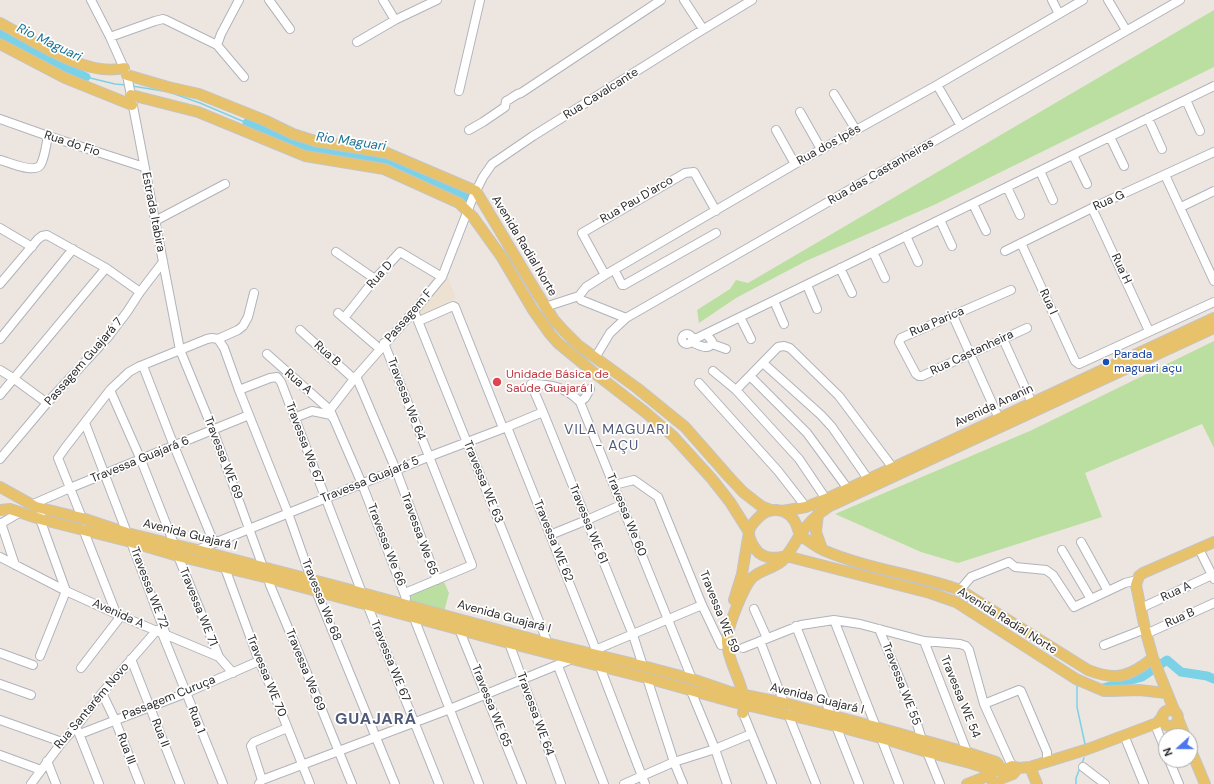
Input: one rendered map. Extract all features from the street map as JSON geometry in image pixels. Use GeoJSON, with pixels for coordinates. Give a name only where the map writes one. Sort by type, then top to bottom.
{"type":"FeatureCollection","features":[{"type":"Feature","properties":{"kind":"main road","name":"Avenida Radial Norte"},"geometry":{"type":"LineString","coordinates":[[0,23],[58,54],[88,67],[126,72],[210,98],[293,134],[315,141],[386,153],[475,194],[483,200],[545,307],[564,331],[595,358],[637,388],[685,427],[743,492],[767,511]]}},
{"type":"Feature","properties":{"kind":"main road"},"geometry":{"type":"LineString","coordinates":[[0,44],[65,78],[131,100],[198,112],[306,156],[384,169],[459,203],[468,209],[501,256],[533,310],[558,343],[673,436],[712,479],[730,502],[750,529],[753,544],[761,554],[774,558],[787,554]]}},
{"type":"Feature","properties":{"kind":"main road","name":"Avenida Ananin"},"geometry":{"type":"LineString","coordinates":[[799,536],[818,514],[830,506],[1000,422],[1193,332],[1214,318]]}},
{"type":"Feature","properties":{"kind":"main road","name":"Avenida Ananin"},"geometry":{"type":"LineString","coordinates":[[782,511],[806,507],[826,499],[868,479],[1000,422],[1032,403],[1148,350],[1193,332],[1214,328]]}},
{"type":"Feature","properties":{"kind":"main road","name":"Avenida Guajará I"},"geometry":{"type":"LineString","coordinates":[[0,487],[31,505],[41,514],[83,530],[174,544],[547,643],[596,653],[692,679],[741,702],[784,703],[876,727],[922,740],[969,758]]}},
{"type":"Feature","properties":{"kind":"main road","name":"Avenida Guajará I"},"geometry":{"type":"LineString","coordinates":[[0,510],[10,509],[19,513],[82,518],[129,538],[178,556],[367,604],[414,618],[647,678],[691,691],[836,726],[926,752],[996,762],[998,764],[997,778]]}},
{"type":"Feature","properties":{"kind":"main road"},"geometry":{"type":"LineString","coordinates":[[721,645],[723,627],[742,574],[750,529],[767,511],[782,511],[789,514],[794,520],[799,536],[781,562],[760,572],[752,578],[744,591],[729,628],[727,641],[741,702]]}},
{"type":"Feature","properties":{"kind":"main road"},"geometry":{"type":"LineString","coordinates":[[818,514],[816,532],[822,549]]}},
{"type":"Feature","properties":{"kind":"main road","name":"Avenida Radial Norte"},"geometry":{"type":"LineString","coordinates":[[799,536],[822,549],[849,559],[938,582],[960,590],[1088,670],[1102,676],[1112,677],[1134,672],[1154,660]]}},
{"type":"Feature","properties":{"kind":"main road"},"geometry":{"type":"LineString","coordinates":[[1165,720],[1166,693],[1146,632],[1136,589],[1137,580],[1143,573],[1214,542]]}},
{"type":"Feature","properties":{"kind":"main road","name":"Avenida Radial Norte"},"geometry":{"type":"LineString","coordinates":[[787,554],[867,578],[930,593],[956,602],[1076,679],[1097,689],[1112,692],[1139,690],[1166,693]]}},
{"type":"Feature","properties":{"kind":"main road","name":"Travessa WE 59"},"geometry":{"type":"LineString","coordinates":[[721,645],[741,702]]}},
{"type":"Feature","properties":{"kind":"main road"},"geometry":{"type":"LineString","coordinates":[[968,784],[1013,774],[1015,767],[1030,767],[1088,749],[1165,720]]}},
{"type":"Feature","properties":{"kind":"main road"},"geometry":{"type":"LineString","coordinates":[[1165,720],[1175,728]]}},
{"type":"Feature","properties":{"kind":"main road"},"geometry":{"type":"LineString","coordinates":[[1030,767],[1037,784]]}},
{"type":"Feature","properties":{"kind":"main road"},"geometry":{"type":"LineString","coordinates":[[1198,767],[1205,784]]}},
{"type":"Feature","properties":{"kind":"street","name":"Estrada Itabira"},"geometry":{"type":"LineString","coordinates":[[91,0],[126,72],[180,350]]}},
{"type":"Feature","properties":{"kind":"street"},"geometry":{"type":"LineString","coordinates":[[217,44],[239,0]]}},
{"type":"Feature","properties":{"kind":"street"},"geometry":{"type":"LineString","coordinates":[[269,0],[290,29]]}},
{"type":"Feature","properties":{"kind":"street"},"geometry":{"type":"LineString","coordinates":[[383,0],[395,20]]}},
{"type":"Feature","properties":{"kind":"street"},"geometry":{"type":"LineString","coordinates":[[357,42],[395,20],[437,0]]}},
{"type":"Feature","properties":{"kind":"street"},"geometry":{"type":"LineString","coordinates":[[459,91],[480,0]]}},
{"type":"Feature","properties":{"kind":"street"},"geometry":{"type":"LineString","coordinates":[[469,130],[505,107],[506,102],[517,94],[521,93],[661,0]]}},
{"type":"Feature","properties":{"kind":"street"},"geometry":{"type":"LineString","coordinates":[[684,0],[703,29]]}},
{"type":"Feature","properties":{"kind":"street","name":"Rua Cavalcante"},"geometry":{"type":"LineString","coordinates":[[442,278],[468,209],[486,171],[492,164],[703,29],[752,0]]}},
{"type":"Feature","properties":{"kind":"street"},"geometry":{"type":"LineString","coordinates":[[1052,0],[1059,14]]}},
{"type":"Feature","properties":{"kind":"street","name":"Rua dos Ipês"},"geometry":{"type":"LineString","coordinates":[[579,296],[586,287],[605,275],[795,164],[937,85],[1083,0]]}},
{"type":"Feature","properties":{"kind":"street"},"geometry":{"type":"LineString","coordinates":[[1108,0],[1126,30]]}},
{"type":"Feature","properties":{"kind":"street","name":"Rua das Castanheiras"},"geometry":{"type":"LineString","coordinates":[[595,358],[610,333],[626,318],[1180,0]]}},
{"type":"Feature","properties":{"kind":"street"},"geometry":{"type":"LineString","coordinates":[[110,37],[163,19],[217,44],[244,77]]}},
{"type":"Feature","properties":{"kind":"street"},"geometry":{"type":"LineString","coordinates":[[937,85],[961,126]]}},
{"type":"Feature","properties":{"kind":"street"},"geometry":{"type":"LineString","coordinates":[[712,344],[707,348],[691,340],[1214,86]]}},
{"type":"Feature","properties":{"kind":"street"},"geometry":{"type":"LineString","coordinates":[[834,94],[856,130]]}},
{"type":"Feature","properties":{"kind":"street"},"geometry":{"type":"LineString","coordinates":[[1186,100],[1200,131]]}},
{"type":"Feature","properties":{"kind":"street"},"geometry":{"type":"LineString","coordinates":[[800,112],[821,150]]}},
{"type":"Feature","properties":{"kind":"street"},"geometry":{"type":"LineString","coordinates":[[1148,118],[1162,149]]}},
{"type":"Feature","properties":{"kind":"street","name":"Rua do Fio"},"geometry":{"type":"LineString","coordinates":[[0,119],[144,167]]}},
{"type":"Feature","properties":{"kind":"street"},"geometry":{"type":"LineString","coordinates":[[776,130],[795,164]]}},
{"type":"Feature","properties":{"kind":"street"},"geometry":{"type":"LineString","coordinates":[[0,160],[32,170],[38,169],[42,164],[48,136]]}},
{"type":"Feature","properties":{"kind":"street"},"geometry":{"type":"LineString","coordinates":[[1110,137],[1124,166]]}},
{"type":"Feature","properties":{"kind":"street","name":"Rua G"},"geometry":{"type":"LineString","coordinates":[[1005,251],[1092,208],[1214,152]]}},
{"type":"Feature","properties":{"kind":"street"},"geometry":{"type":"LineString","coordinates":[[1073,155],[1087,184]]}},
{"type":"Feature","properties":{"kind":"street"},"geometry":{"type":"LineString","coordinates":[[1040,171],[1053,200]]}},
{"type":"Feature","properties":{"kind":"street","name":"Rua Pau D'arco"},"geometry":{"type":"LineString","coordinates":[[605,275],[582,233],[683,174],[694,172],[716,211]]}},
{"type":"Feature","properties":{"kind":"street"},"geometry":{"type":"LineString","coordinates":[[1165,175],[1211,266],[1214,281]]}},
{"type":"Feature","properties":{"kind":"street"},"geometry":{"type":"LineString","coordinates":[[155,221],[225,184]]}},
{"type":"Feature","properties":{"kind":"street"},"geometry":{"type":"LineString","coordinates":[[1007,187],[1020,215]]}},
{"type":"Feature","properties":{"kind":"street"},"geometry":{"type":"LineString","coordinates":[[1181,207],[1214,191]]}},
{"type":"Feature","properties":{"kind":"street"},"geometry":{"type":"LineString","coordinates":[[973,204],[986,231]]}},
{"type":"Feature","properties":{"kind":"street","name":"Rua H"},"geometry":{"type":"LineString","coordinates":[[1092,208],[1149,331]]}},
{"type":"Feature","properties":{"kind":"street"},"geometry":{"type":"LineString","coordinates":[[940,220],[952,246]]}},
{"type":"Feature","properties":{"kind":"street"},"geometry":{"type":"LineString","coordinates":[[1,232],[32,247]]}},
{"type":"Feature","properties":{"kind":"street"},"geometry":{"type":"LineString","coordinates":[[617,275],[622,285],[624,285],[716,233]]}},
{"type":"Feature","properties":{"kind":"street"},"geometry":{"type":"LineString","coordinates":[[0,284],[40,237],[47,235],[106,268],[140,292]]}},
{"type":"Feature","properties":{"kind":"street"},"geometry":{"type":"LineString","coordinates":[[906,236],[918,262]]}},
{"type":"Feature","properties":{"kind":"street","name":"Rua I"},"geometry":{"type":"LineString","coordinates":[[1020,243],[1079,364],[1084,363],[1149,331]]}},
{"type":"Feature","properties":{"kind":"street"},"geometry":{"type":"LineString","coordinates":[[0,340],[73,249]]}},
{"type":"Feature","properties":{"kind":"street"},"geometry":{"type":"LineString","coordinates":[[336,252],[375,279]]}},
{"type":"Feature","properties":{"kind":"street","name":"Rua D"},"geometry":{"type":"LineString","coordinates":[[382,346],[341,315],[400,252],[442,278]]}},
{"type":"Feature","properties":{"kind":"street"},"geometry":{"type":"LineString","coordinates":[[873,252],[885,278]]}},
{"type":"Feature","properties":{"kind":"street","name":"Passagem Guajará 7"},"geometry":{"type":"LineString","coordinates":[[0,460],[47,403],[108,337],[163,262]]}},
{"type":"Feature","properties":{"kind":"street"},"geometry":{"type":"LineString","coordinates":[[0,395],[106,268]]}},
{"type":"Feature","properties":{"kind":"street"},"geometry":{"type":"LineString","coordinates":[[840,268],[852,293]]}},
{"type":"Feature","properties":{"kind":"street","name":"Passagem F"},"geometry":{"type":"LineString","coordinates":[[332,414],[355,377],[442,278]]}},
{"type":"Feature","properties":{"kind":"street"},"geometry":{"type":"LineString","coordinates":[[806,285],[818,309]]}},
{"type":"Feature","properties":{"kind":"street","name":"Rua Parica"},"geometry":{"type":"LineString","coordinates":[[916,374],[900,342],[901,338],[1011,290]]}},
{"type":"Feature","properties":{"kind":"street"},"geometry":{"type":"LineString","coordinates":[[82,518],[58,458],[110,390],[130,372],[138,367],[206,339],[218,339],[238,330],[243,326],[248,317],[254,293]]}},
{"type":"Feature","properties":{"kind":"street"},"geometry":{"type":"LineString","coordinates":[[545,307],[579,296],[583,301],[626,318]]}},
{"type":"Feature","properties":{"kind":"street"},"geometry":{"type":"LineString","coordinates":[[774,301],[784,324]]}},
{"type":"Feature","properties":{"kind":"street"},"geometry":{"type":"LineString","coordinates":[[1149,331],[1214,302]]}},
{"type":"Feature","properties":{"kind":"street","name":"Travessa WE 62"},"geometry":{"type":"LineString","coordinates":[[419,321],[453,306],[455,307],[550,535],[596,653]]}},
{"type":"Feature","properties":{"kind":"street","name":"Travessa WE 63"},"geometry":{"type":"LineString","coordinates":[[414,311],[551,653]]}},
{"type":"Feature","properties":{"kind":"street"},"geometry":{"type":"LineString","coordinates":[[953,316],[1000,422]]}},
{"type":"Feature","properties":{"kind":"street"},"geometry":{"type":"LineString","coordinates":[[740,317],[750,339]]}},
{"type":"Feature","properties":{"kind":"street","name":"Rua Castanheira"},"geometry":{"type":"LineString","coordinates":[[916,374],[922,376],[1027,328]]}},
{"type":"Feature","properties":{"kind":"street","name":"Rua B"},"geometry":{"type":"LineString","coordinates":[[300,330],[355,377]]}},
{"type":"Feature","properties":{"kind":"street"},"geometry":{"type":"LineString","coordinates":[[706,334],[712,341],[712,344]]}},
{"type":"Feature","properties":{"kind":"street"},"geometry":{"type":"LineString","coordinates":[[218,339],[224,348],[249,415]]}},
{"type":"Feature","properties":{"kind":"street"},"geometry":{"type":"LineString","coordinates":[[1004,339],[1032,403]]}},
{"type":"Feature","properties":{"kind":"street"},"geometry":{"type":"LineString","coordinates":[[712,344],[726,349]]}},
{"type":"Feature","properties":{"kind":"street","name":"Travessa We 64"},"geometry":{"type":"LineString","coordinates":[[382,346],[472,565],[437,580]]}},
{"type":"Feature","properties":{"kind":"street"},"geometry":{"type":"LineString","coordinates":[[736,390],[778,347],[784,346],[790,348],[839,396],[893,468]]}},
{"type":"Feature","properties":{"kind":"street","name":"Travessa WE 69"},"geometry":{"type":"LineString","coordinates":[[180,350],[213,430],[263,567]]}},
{"type":"Feature","properties":{"kind":"street","name":"Rua A"},"geometry":{"type":"LineString","coordinates":[[266,354],[332,414]]}},
{"type":"Feature","properties":{"kind":"street"},"geometry":{"type":"LineString","coordinates":[[763,363],[821,415],[832,427],[868,479]]}},
{"type":"Feature","properties":{"kind":"street"},"geometry":{"type":"LineString","coordinates":[[143,366],[214,543]]}},
{"type":"Feature","properties":{"kind":"street"},"geometry":{"type":"LineString","coordinates":[[0,370],[47,403]]}},
{"type":"Feature","properties":{"kind":"street"},"geometry":{"type":"LineString","coordinates":[[713,370],[736,390],[799,459],[826,499]]}},
{"type":"Feature","properties":{"kind":"street"},"geometry":{"type":"LineString","coordinates":[[750,376],[807,433],[848,489]]}},
{"type":"Feature","properties":{"kind":"street","name":"Travessa We 67"},"geometry":{"type":"LineString","coordinates":[[239,390],[270,378],[276,377],[281,382],[362,593]]}},
{"type":"Feature","properties":{"kind":"street","name":"Travessa We 65"},"geometry":{"type":"LineString","coordinates":[[355,377],[396,470],[437,580]]}},
{"type":"Feature","properties":{"kind":"street"},"geometry":{"type":"LineString","coordinates":[[699,383],[778,471],[806,507]]}},
{"type":"Feature","properties":{"kind":"street","name":"Travessa WE 61"},"geometry":{"type":"LineString","coordinates":[[580,402],[567,391],[554,386],[531,384],[633,635],[643,666]]}},
{"type":"Feature","properties":{"kind":"street"},"geometry":{"type":"LineString","coordinates":[[580,402],[585,398],[590,389]]}},
{"type":"Feature","properties":{"kind":"street"},"geometry":{"type":"LineString","coordinates":[[110,390],[141,460],[174,544]]}},
{"type":"Feature","properties":{"kind":"street","name":"Travessa We 60"},"geometry":{"type":"LineString","coordinates":[[580,402],[692,679]]}},
{"type":"Feature","properties":{"kind":"street"},"geometry":{"type":"LineString","coordinates":[[294,418],[312,411],[332,414]]}},
{"type":"Feature","properties":{"kind":"street","name":"Travessa Guajará 5"},"geometry":{"type":"LineString","coordinates":[[197,550],[543,412]]}},
{"type":"Feature","properties":{"kind":"street","name":"Travessa We 66"},"geometry":{"type":"LineString","coordinates":[[332,414],[362,484],[409,606]]}},
{"type":"Feature","properties":{"kind":"street","name":"Travessa Guajará 6"},"geometry":{"type":"LineString","coordinates":[[31,505],[249,415]]}},
{"type":"Feature","properties":{"kind":"street","name":"Travessa We 68"},"geometry":{"type":"LineString","coordinates":[[249,415],[288,513],[312,581],[395,784]]}},
{"type":"Feature","properties":{"kind":"street","name":"Travessa WE 72"},"geometry":{"type":"LineString","coordinates":[[86,423],[129,538],[162,633]]}},
{"type":"Feature","properties":{"kind":"street","name":"Travessa WE 59"},"geometry":{"type":"LineString","coordinates":[[614,485],[634,480],[658,497],[702,605],[721,645]]}},
{"type":"Feature","properties":{"kind":"street"},"geometry":{"type":"LineString","coordinates":[[550,535],[621,505]]}},
{"type":"Feature","properties":{"kind":"street"},"geometry":{"type":"LineString","coordinates":[[14,565],[0,524],[19,513]]}},
{"type":"Feature","properties":{"kind":"street"},"geometry":{"type":"LineString","coordinates":[[40,656],[66,591],[41,514]]}},
{"type":"Feature","properties":{"kind":"street"},"geometry":{"type":"LineString","coordinates":[[81,668],[119,615],[83,530]]}},
{"type":"Feature","properties":{"kind":"street"},"geometry":{"type":"LineString","coordinates":[[1080,542],[1108,591]]}},
{"type":"Feature","properties":{"kind":"street"},"geometry":{"type":"LineString","coordinates":[[1199,549],[1213,577]]}},
{"type":"Feature","properties":{"kind":"street"},"geometry":{"type":"LineString","coordinates":[[1062,550],[1091,599]]}},
{"type":"Feature","properties":{"kind":"street","name":"Travessa WE 71"},"geometry":{"type":"LineString","coordinates":[[178,556],[219,657]]}},
{"type":"Feature","properties":{"kind":"street","name":"Avenida A"},"geometry":{"type":"LineString","coordinates":[[0,557],[66,591],[219,657],[233,673]]}},
{"type":"Feature","properties":{"kind":"street"},"geometry":{"type":"LineString","coordinates":[[960,590],[971,576],[1009,562],[1015,567],[1049,571],[1074,606],[1125,582],[1137,580]]}},
{"type":"Feature","properties":{"kind":"street","name":"Travessa WE 70"},"geometry":{"type":"LineString","coordinates":[[225,568],[259,661],[274,694],[310,784]]}},
{"type":"Feature","properties":{"kind":"street","name":"Rua A"},"geometry":{"type":"LineString","coordinates":[[1140,608],[1213,577]]}},
{"type":"Feature","properties":{"kind":"street","name":"Travessa We 69"},"geometry":{"type":"LineString","coordinates":[[268,578],[352,784]]}},
{"type":"Feature","properties":{"kind":"street"},"geometry":{"type":"LineString","coordinates":[[405,593],[437,580]]}},
{"type":"Feature","properties":{"kind":"street","name":"Rua B"},"geometry":{"type":"LineString","coordinates":[[1104,645],[1146,632],[1214,603]]}},
{"type":"Feature","properties":{"kind":"street","name":"Travessa WE 67"},"geometry":{"type":"LineString","coordinates":[[367,604],[439,784]]}},
{"type":"Feature","properties":{"kind":"street"},"geometry":{"type":"LineString","coordinates":[[596,653],[702,605]]}},
{"type":"Feature","properties":{"kind":"street"},"geometry":{"type":"LineString","coordinates":[[754,609],[784,703]]}},
{"type":"Feature","properties":{"kind":"street"},"geometry":{"type":"LineString","coordinates":[[414,618],[480,784]]}},
{"type":"Feature","properties":{"kind":"street"},"geometry":{"type":"LineString","coordinates":[[744,648],[796,626],[834,620],[845,620],[924,641],[960,644],[966,646],[969,650],[984,704],[1015,767]]}},
{"type":"Feature","properties":{"kind":"street"},"geometry":{"type":"LineString","coordinates":[[834,620],[876,727]]}},
{"type":"Feature","properties":{"kind":"street"},"geometry":{"type":"LineString","coordinates":[[796,626],[831,715]]}},
{"type":"Feature","properties":{"kind":"street","name":"Travessa WE 65"},"geometry":{"type":"LineString","coordinates":[[459,629],[522,784]]}},
{"type":"Feature","properties":{"kind":"street","name":"Travessa WE 55"},"geometry":{"type":"LineString","coordinates":[[879,629],[922,740]]}},
{"type":"Feature","properties":{"kind":"street","name":"Rua Santarém Novo"},"geometry":{"type":"LineString","coordinates":[[31,784],[62,742],[78,731],[102,693],[131,659],[162,633]]}},
{"type":"Feature","properties":{"kind":"street","name":"Rua 1"},"geometry":{"type":"LineString","coordinates":[[162,633],[222,784]]}},
{"type":"Feature","properties":{"kind":"street","name":"Travessa WE 54"},"geometry":{"type":"LineString","coordinates":[[924,641],[969,758]]}},
{"type":"Feature","properties":{"kind":"street","name":"Travessa WE 64"},"geometry":{"type":"LineString","coordinates":[[509,643],[561,784]]}},
{"type":"Feature","properties":{"kind":"street"},"geometry":{"type":"LineString","coordinates":[[0,653],[32,666]]}},
{"type":"Feature","properties":{"kind":"street","name":"Rua II"},"geometry":{"type":"LineString","coordinates":[[131,659],[180,784]]}},
{"type":"Feature","properties":{"kind":"street"},"geometry":{"type":"LineString","coordinates":[[287,728],[254,742],[252,746],[251,749],[260,782],[338,750],[450,709],[572,659]]}},
{"type":"Feature","properties":{"kind":"street","name":"Passagem Curuça"},"geometry":{"type":"LineString","coordinates":[[78,731],[115,720],[150,707],[259,661]]}},
{"type":"Feature","properties":{"kind":"street"},"geometry":{"type":"LineString","coordinates":[[558,666],[604,784]]}},
{"type":"Feature","properties":{"kind":"street"},"geometry":{"type":"LineString","coordinates":[[600,667],[644,780]]}},
{"type":"Feature","properties":{"kind":"street"},"geometry":{"type":"LineString","coordinates":[[647,678],[674,762],[684,784]]}},
{"type":"Feature","properties":{"kind":"street"},"geometry":{"type":"LineString","coordinates":[[0,684],[31,695]]}},
{"type":"Feature","properties":{"kind":"street"},"geometry":{"type":"LineString","coordinates":[[984,704],[1019,690],[1021,691],[1047,752],[1047,761]]}},
{"type":"Feature","properties":{"kind":"street"},"geometry":{"type":"LineString","coordinates":[[691,691],[715,749],[727,784]]}},
{"type":"Feature","properties":{"kind":"street","name":"Rua III"},"geometry":{"type":"LineString","coordinates":[[102,693],[115,720],[140,784]]}},
{"type":"Feature","properties":{"kind":"street","name":"Travessa WE 59"},"geometry":{"type":"LineString","coordinates":[[741,702],[751,734],[772,784]]}},
{"type":"Feature","properties":{"kind":"street"},"geometry":{"type":"LineString","coordinates":[[788,714],[816,784]]}},
{"type":"Feature","properties":{"kind":"street"},"geometry":{"type":"LineString","coordinates":[[0,720],[62,742]]}},
{"type":"Feature","properties":{"kind":"street"},"geometry":{"type":"LineString","coordinates":[[1165,720],[1165,728]]}},
{"type":"Feature","properties":{"kind":"street"},"geometry":{"type":"LineString","coordinates":[[836,726],[859,784]]}},
{"type":"Feature","properties":{"kind":"street"},"geometry":{"type":"LineString","coordinates":[[78,731],[99,784]]}},
{"type":"Feature","properties":{"kind":"street"},"geometry":{"type":"LineString","coordinates":[[624,784],[644,780],[674,762],[715,749],[751,734]]}},
{"type":"Feature","properties":{"kind":"street"},"geometry":{"type":"LineString","coordinates":[[1124,735],[1144,784]]}},
{"type":"Feature","properties":{"kind":"street"},"geometry":{"type":"LineString","coordinates":[[881,738],[899,784]]}},
{"type":"Feature","properties":{"kind":"street"},"geometry":{"type":"LineString","coordinates":[[926,752],[940,784]]}},
{"type":"Feature","properties":{"kind":"street"},"geometry":{"type":"LineString","coordinates":[[0,755],[40,770]]}},
{"type":"Feature","properties":{"kind":"street"},"geometry":{"type":"LineString","coordinates":[[47,762],[56,784]]}},
{"type":"Feature","properties":{"kind":"street"},"geometry":{"type":"LineString","coordinates":[[1083,767],[1105,784]]}},
{"type":"Feature","properties":{"kind":"street"},"geometry":{"type":"LineString","coordinates":[[1172,768],[1179,784]]}},
{"type":"Feature","properties":{"kind":"shaded area"},"geometry":{"type":"Polygon","coordinates":[[[448,277],[456,298],[422,318],[419,310],[448,277]]]}},
{"type":"Feature","properties":{"kind":"green space"},"geometry":{"type":"Polygon","coordinates":[[[1214,10],[1214,67],[936,204],[806,261],[736,298],[699,323],[697,310],[730,289],[736,280],[748,283],[1214,10]]]}},
{"type":"Feature","properties":{"kind":"green space"},"geometry":{"type":"Polygon","coordinates":[[[1214,341],[1214,448],[1202,424],[1085,473],[1102,517],[958,563],[921,552],[835,514],[1032,430],[1214,341]]]}},
{"type":"Feature","properties":{"kind":"green space"},"geometry":{"type":"Polygon","coordinates":[[[444,582],[449,593],[444,612],[412,604],[409,595],[444,582]]]}},
{"type":"Feature","properties":{"kind":"waterway","name":"Rio Maguari"},"geometry":{"type":"LineString","coordinates":[[0,34],[38,55],[86,77]]}},
{"type":"Feature","properties":{"kind":"waterway"},"geometry":{"type":"LineString","coordinates":[[86,77],[126,85]]}},
{"type":"Feature","properties":{"kind":"waterway"},"geometry":{"type":"LineString","coordinates":[[132,86],[163,91]]}},
{"type":"Feature","properties":{"kind":"waterway"},"geometry":{"type":"LineString","coordinates":[[169,92],[200,103],[247,123]]}},
{"type":"Feature","properties":{"kind":"waterway","name":"Rio Maguari"},"geometry":{"type":"LineString","coordinates":[[247,123],[309,149],[389,160],[443,185],[472,201]]}},
{"type":"Feature","properties":{"kind":"waterway","name":"Rio Maguari"},"geometry":{"type":"LineString","coordinates":[[1103,688],[1142,677],[1167,660],[1181,672],[1207,676],[1214,679]]}},
{"type":"Feature","properties":{"kind":"waterway"},"geometry":{"type":"LineString","coordinates":[[1077,683],[1077,707],[1085,744]]}},
{"type":"Feature","properties":{"kind":"waterway"},"geometry":{"type":"LineString","coordinates":[[1076,784],[1076,778],[1084,758]]}},
{"type":"Feature","properties":{"kind":"place","name":"Parada maguari açu"},"geometry":{"type":"Point","coordinates":[1106,362]}},
{"type":"Feature","properties":{"kind":"place","name":"Unidade Básica de Saúde Guajará I"},"geometry":{"type":"Point","coordinates":[497,382]}},
{"type":"Feature","properties":{"kind":"district","name":"VILA MAGUARI - AÇU"},"geometry":{"type":"Point","coordinates":[617,438]}},
{"type":"Feature","properties":{"kind":"district","name":"GUAJARÁ"},"geometry":{"type":"Point","coordinates":[376,720]}}]}
